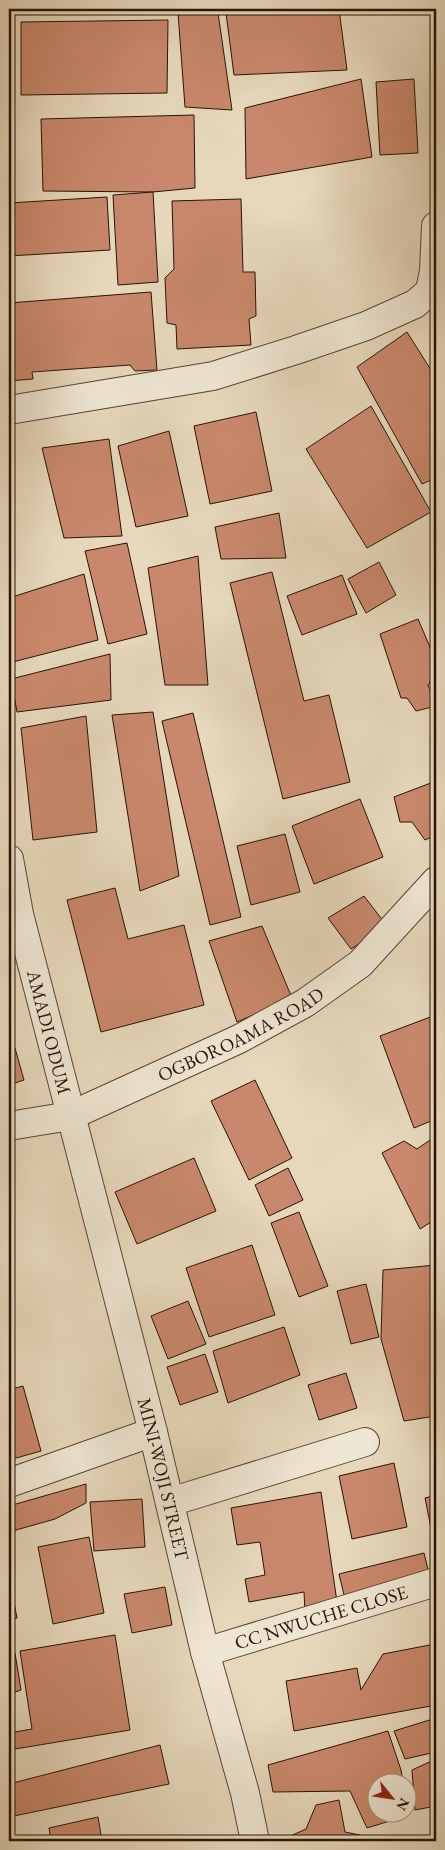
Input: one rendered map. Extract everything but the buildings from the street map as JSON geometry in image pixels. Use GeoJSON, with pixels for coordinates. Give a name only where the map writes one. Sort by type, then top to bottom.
{"type":"FeatureCollection","features":[{"type":"Feature","properties":{"kind":"street"},"geometry":{"type":"LineString","coordinates":[[9,410],[213,376],[366,326],[416,304],[430,291],[434,271],[436,226]]}},
{"type":"Feature","properties":{"kind":"street","name":"AMADI ODUM"},"geometry":{"type":"LineString","coordinates":[[9,859],[19,914],[70,1116]]}},
{"type":"Feature","properties":{"kind":"street","name":"OGBOROAMA ROAD"},"geometry":{"type":"LineString","coordinates":[[9,1126],[70,1116],[239,1040],[305,1003],[360,964],[436,881]]}},
{"type":"Feature","properties":{"kind":"street","name":"MINI-WOJI STREET"},"geometry":{"type":"LineString","coordinates":[[70,1116],[153,1432],[205,1652],[245,1793],[255,1841]]}},
{"type":"Feature","properties":{"kind":"street"},"geometry":{"type":"LineString","coordinates":[[9,1483],[153,1432]]}},
{"type":"Feature","properties":{"kind":"street"},"geometry":{"type":"LineString","coordinates":[[170,1502],[366,1442]]}},
{"type":"Feature","properties":{"kind":"street","name":"CC NWUCHE CLOSE"},"geometry":{"type":"LineString","coordinates":[[205,1652],[436,1582]]}}]}
